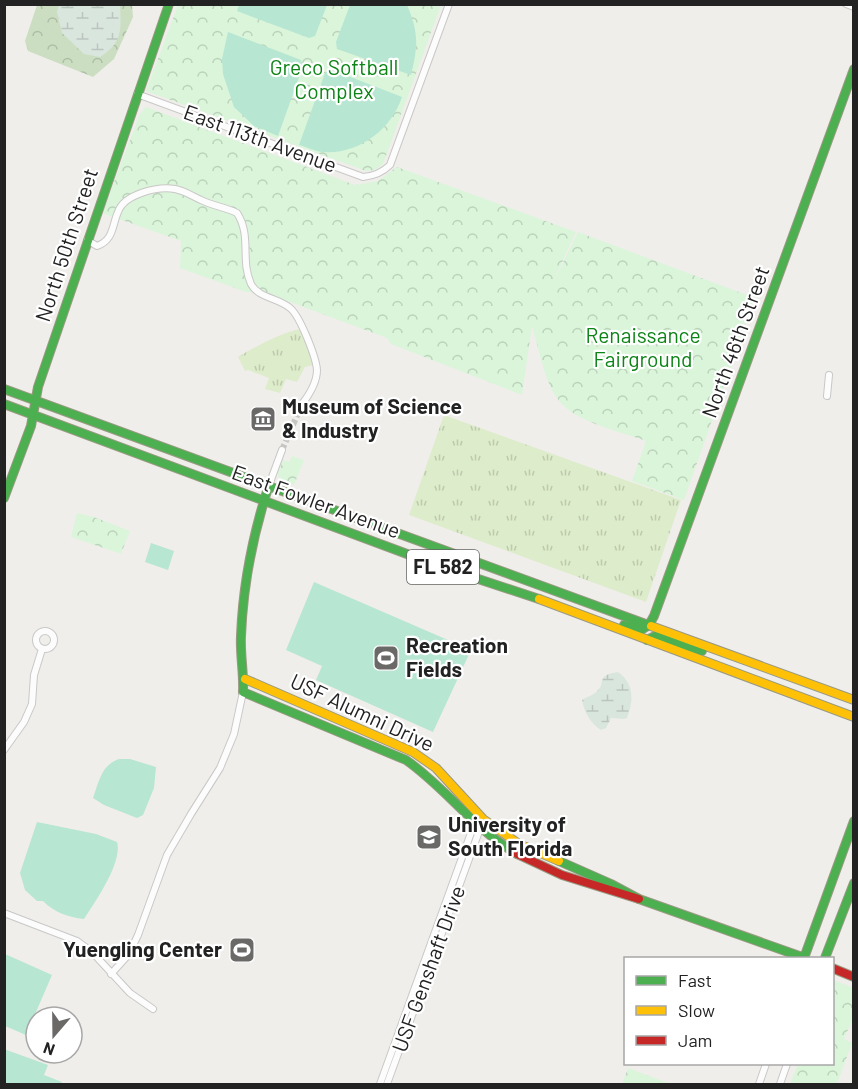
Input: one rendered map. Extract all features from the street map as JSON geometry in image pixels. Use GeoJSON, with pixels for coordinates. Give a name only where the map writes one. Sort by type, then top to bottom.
{"type":"FeatureCollection","features":[{"type":"Feature","properties":{"kind":"street","name":"North 50th Street"},"geometry":{"type":"LineString","coordinates":[[4,498],[34,415],[35,400],[87,240],[169,4]]}},
{"type":"Feature","properties":{"kind":"street","name":"East 113th Avenue"},"geometry":{"type":"LineString","coordinates":[[137,94],[363,177],[382,172],[390,165],[448,4]]}},
{"type":"Feature","properties":{"kind":"street"},"geometry":{"type":"LineString","coordinates":[[846,4],[854,7]]}},
{"type":"Feature","properties":{"kind":"street","name":"North 46th Street"},"geometry":{"type":"LineString","coordinates":[[649,625],[686,535],[854,69]]}},
{"type":"Feature","properties":{"kind":"street"},"geometry":{"type":"LineString","coordinates":[[87,240],[98,246],[103,244],[113,230],[117,212],[124,201],[133,195],[166,188],[182,190],[202,201],[237,213],[246,231],[247,263],[252,286],[257,291],[289,306],[297,315],[317,369],[309,394],[302,404]]}},
{"type":"Feature","properties":{"kind":"street"},"geometry":{"type":"LineString","coordinates":[[827,396],[829,375]]}},
{"type":"Feature","properties":{"kind":"street","name":"East Fowler Avenue"},"geometry":{"type":"LineString","coordinates":[[4,388],[854,700]]}},
{"type":"Feature","properties":{"kind":"street","name":"East Fowler Avenue"},"geometry":{"type":"LineString","coordinates":[[4,404],[442,567],[576,612],[854,717]]}},
{"type":"Feature","properties":{"kind":"street"},"geometry":{"type":"LineString","coordinates":[[111,974],[129,954],[167,855],[220,768],[234,734],[245,679],[241,639],[248,559],[269,485],[282,450]]}},
{"type":"Feature","properties":{"kind":"street"},"geometry":{"type":"LineString","coordinates":[[576,612],[641,630],[649,625]]}},
{"type":"Feature","properties":{"kind":"street"},"geometry":{"type":"LineString","coordinates":[[646,640],[655,636],[716,655],[733,656]]}},
{"type":"Feature","properties":{"kind":"street"},"geometry":{"type":"LineString","coordinates":[[4,750],[24,722],[32,704],[34,675],[42,648]]}},
{"type":"Feature","properties":{"kind":"street","name":"USF Alumni Drive"},"geometry":{"type":"LineString","coordinates":[[245,679],[413,752],[436,768],[479,821]]}},
{"type":"Feature","properties":{"kind":"street","name":"USF Alumni Drive"},"geometry":{"type":"LineString","coordinates":[[243,692],[406,760],[427,774],[479,821],[519,844],[639,899],[802,957]]}},
{"type":"Feature","properties":{"kind":"street","name":"USF Genshaft Drive"},"geometry":{"type":"LineString","coordinates":[[380,1084],[479,821]]}},
{"type":"Feature","properties":{"kind":"street","name":"USF Genshaft Drive"},"geometry":{"type":"LineString","coordinates":[[387,1084],[479,821]]}},
{"type":"Feature","properties":{"kind":"street"},"geometry":{"type":"LineString","coordinates":[[805,957],[854,821]]}},
{"type":"Feature","properties":{"kind":"street"},"geometry":{"type":"LineString","coordinates":[[825,957],[854,883]]}},
{"type":"Feature","properties":{"kind":"street"},"geometry":{"type":"LineString","coordinates":[[4,913],[77,941],[92,952],[130,993],[153,1009]]}},
{"type":"Feature","properties":{"kind":"street"},"geometry":{"type":"LineString","coordinates":[[834,969],[854,977]]}},
{"type":"Feature","properties":{"kind":"street"},"geometry":{"type":"LineString","coordinates":[[759,1084],[766,1065]]}},
{"type":"Feature","properties":{"kind":"street"},"geometry":{"type":"LineString","coordinates":[[780,1084],[787,1065]]}},
{"type":"Feature","properties":{"kind":"green space"},"geometry":{"type":"Polygon","coordinates":[[[239,4],[327,5],[315,36],[309,38],[237,11],[239,4]]]}},
{"type":"Feature","properties":{"kind":"green space"},"geometry":{"type":"Polygon","coordinates":[[[37,5],[132,5],[133,17],[114,59],[93,77],[28,51],[25,41],[37,5]]]}},
{"type":"Feature","properties":{"kind":"green space"},"geometry":{"type":"Polygon","coordinates":[[[59,5],[120,5],[120,28],[117,41],[100,57],[84,54],[62,33],[57,12],[59,5]]]}},
{"type":"Feature","properties":{"kind":"green space","name":"Greco Softball Complex"},"geometry":{"type":"Polygon","coordinates":[[[178,5],[441,5],[383,164],[375,170],[366,171],[146,91],[178,5]]]}},
{"type":"Feature","properties":{"kind":"green space"},"geometry":{"type":"Polygon","coordinates":[[[350,5],[407,5],[414,24],[416,40],[411,75],[337,49],[336,42],[350,5]]]}},
{"type":"Feature","properties":{"kind":"green space"},"geometry":{"type":"Polygon","coordinates":[[[228,32],[301,60],[303,66],[278,136],[254,126],[234,107],[223,74],[222,59],[228,32]]]}},
{"type":"Feature","properties":{"kind":"green space"},"geometry":{"type":"Polygon","coordinates":[[[330,69],[402,97],[390,120],[371,138],[348,149],[322,152],[299,145],[325,73],[330,69]]]}},
{"type":"Feature","properties":{"kind":"green space","name":"Renaissance Fairground"},"geometry":{"type":"Polygon","coordinates":[[[146,107],[355,185],[378,181],[397,167],[576,232],[548,293],[578,232],[755,298],[684,500],[632,481],[646,441],[590,422],[562,404],[547,378],[532,326],[522,395],[391,344],[387,338],[263,292],[246,292],[180,268],[181,241],[102,213],[140,114],[146,107]]]}},
{"type":"Feature","properties":{"kind":"green space"},"geometry":{"type":"Polygon","coordinates":[[[300,329],[314,365],[305,367],[297,382],[286,379],[280,393],[265,389],[269,378],[245,371],[238,357],[276,337],[300,329]]]}},
{"type":"Feature","properties":{"kind":"green space"},"geometry":{"type":"Polygon","coordinates":[[[444,415],[681,500],[646,602],[409,515],[444,415]]]}},
{"type":"Feature","properties":{"kind":"green space"},"geometry":{"type":"Polygon","coordinates":[[[292,456],[304,460],[294,485],[279,480],[278,473],[283,460],[289,462],[292,456]]]}},
{"type":"Feature","properties":{"kind":"green space"},"geometry":{"type":"Polygon","coordinates":[[[77,513],[130,531],[121,554],[71,537],[77,513]]]}},
{"type":"Feature","properties":{"kind":"green space"},"geometry":{"type":"Polygon","coordinates":[[[151,543],[174,551],[168,570],[145,562],[151,543]]]}},
{"type":"Feature","properties":{"kind":"green space","name":"Recreation Fields"},"geometry":{"type":"Polygon","coordinates":[[[314,582],[471,650],[433,732],[316,680],[322,666],[286,650],[314,582]]]}},
{"type":"Feature","properties":{"kind":"green space"},"geometry":{"type":"Polygon","coordinates":[[[618,672],[627,681],[631,692],[627,718],[611,718],[606,728],[601,730],[588,717],[582,700],[599,689],[606,675],[618,672]]]}},
{"type":"Feature","properties":{"kind":"green space"},"geometry":{"type":"Polygon","coordinates":[[[119,759],[130,759],[156,767],[154,788],[143,815],[137,818],[104,805],[93,798],[104,770],[119,759]]]}},
{"type":"Feature","properties":{"kind":"green space"},"geometry":{"type":"Polygon","coordinates":[[[37,822],[96,834],[117,842],[118,850],[112,871],[84,919],[67,916],[43,901],[37,901],[25,890],[20,873],[37,822]]]}},
{"type":"Feature","properties":{"kind":"green space"},"geometry":{"type":"Polygon","coordinates":[[[5,954],[52,975],[39,1005],[24,1005],[24,1034],[5,1026],[5,954]]]}},
{"type":"Feature","properties":{"kind":"green space"},"geometry":{"type":"Polygon","coordinates":[[[834,980],[854,988],[853,1018],[844,1039],[852,1043],[837,1084],[790,1084],[798,1065],[834,1065],[834,980]]]}},
{"type":"Feature","properties":{"kind":"green space"},"geometry":{"type":"Polygon","coordinates":[[[4,1049],[24,1056],[24,1065],[48,1065],[44,1075],[62,1082],[61,1084],[5,1084],[4,1049]]]}},
{"type":"Feature","properties":{"kind":"green space"},"geometry":{"type":"Polygon","coordinates":[[[628,1068],[671,1084],[622,1084],[628,1068]]]}},
{"type":"Feature","properties":{"kind":"tunnel"},"geometry":{"type":"LineString","coordinates":[[282,450],[302,404]]}},
{"type":"Feature","properties":{"kind":"traffic: fast"},"geometry":{"type":"LineString","coordinates":[[4,498],[31,426],[38,387],[169,4]]}},
{"type":"Feature","properties":{"kind":"traffic: fast"},"geometry":{"type":"LineString","coordinates":[[649,625],[854,69]]}},
{"type":"Feature","properties":{"kind":"traffic: fast"},"geometry":{"type":"LineString","coordinates":[[4,389],[651,626]]}},
{"type":"Feature","properties":{"kind":"traffic: fast"},"geometry":{"type":"LineString","coordinates":[[4,404],[442,567],[539,599]]}},
{"type":"Feature","properties":{"kind":"traffic: fast"},"geometry":{"type":"LineString","coordinates":[[269,485],[258,522],[244,597],[241,643],[243,692],[406,760],[487,833],[517,854]]}},
{"type":"Feature","properties":{"kind":"traffic: fast"},"geometry":{"type":"LineString","coordinates":[[624,625],[641,630],[649,625]]}},
{"type":"Feature","properties":{"kind":"traffic: fast"},"geometry":{"type":"LineString","coordinates":[[647,640],[655,636],[702,651]]}},
{"type":"Feature","properties":{"kind":"traffic: fast"},"geometry":{"type":"LineString","coordinates":[[804,957],[854,821]]}},
{"type":"Feature","properties":{"kind":"traffic: fast"},"geometry":{"type":"LineString","coordinates":[[559,861],[639,899],[802,957]]}},
{"type":"Feature","properties":{"kind":"traffic: fast"},"geometry":{"type":"LineString","coordinates":[[825,957],[854,883]]}},
{"type":"Feature","properties":{"kind":"traffic: slow"},"geometry":{"type":"LineString","coordinates":[[539,599],[854,717]]}},
{"type":"Feature","properties":{"kind":"traffic: slow"},"geometry":{"type":"LineString","coordinates":[[651,626],[854,700]]}},
{"type":"Feature","properties":{"kind":"traffic: slow"},"geometry":{"type":"LineString","coordinates":[[245,679],[413,752],[436,768],[483,819],[519,844],[559,861]]}},
{"type":"Feature","properties":{"kind":"traffic: jam"},"geometry":{"type":"LineString","coordinates":[[517,854],[562,875],[639,899]]}},
{"type":"Feature","properties":{"kind":"traffic: jam"},"geometry":{"type":"LineString","coordinates":[[834,969],[854,977]]}},
{"type":"Feature","properties":{"kind":"place","name":"Museum of Science & Industry"},"geometry":{"type":"Point","coordinates":[263,419]}},
{"type":"Feature","properties":{"kind":"place","name":"Recreation Fields"},"geometry":{"type":"Point","coordinates":[386,658]}},
{"type":"Feature","properties":{"kind":"place","name":"University of South Florida"},"geometry":{"type":"Point","coordinates":[429,837]}},
{"type":"Feature","properties":{"kind":"place","name":"Yuengling Center"},"geometry":{"type":"Point","coordinates":[242,950]}}]}
